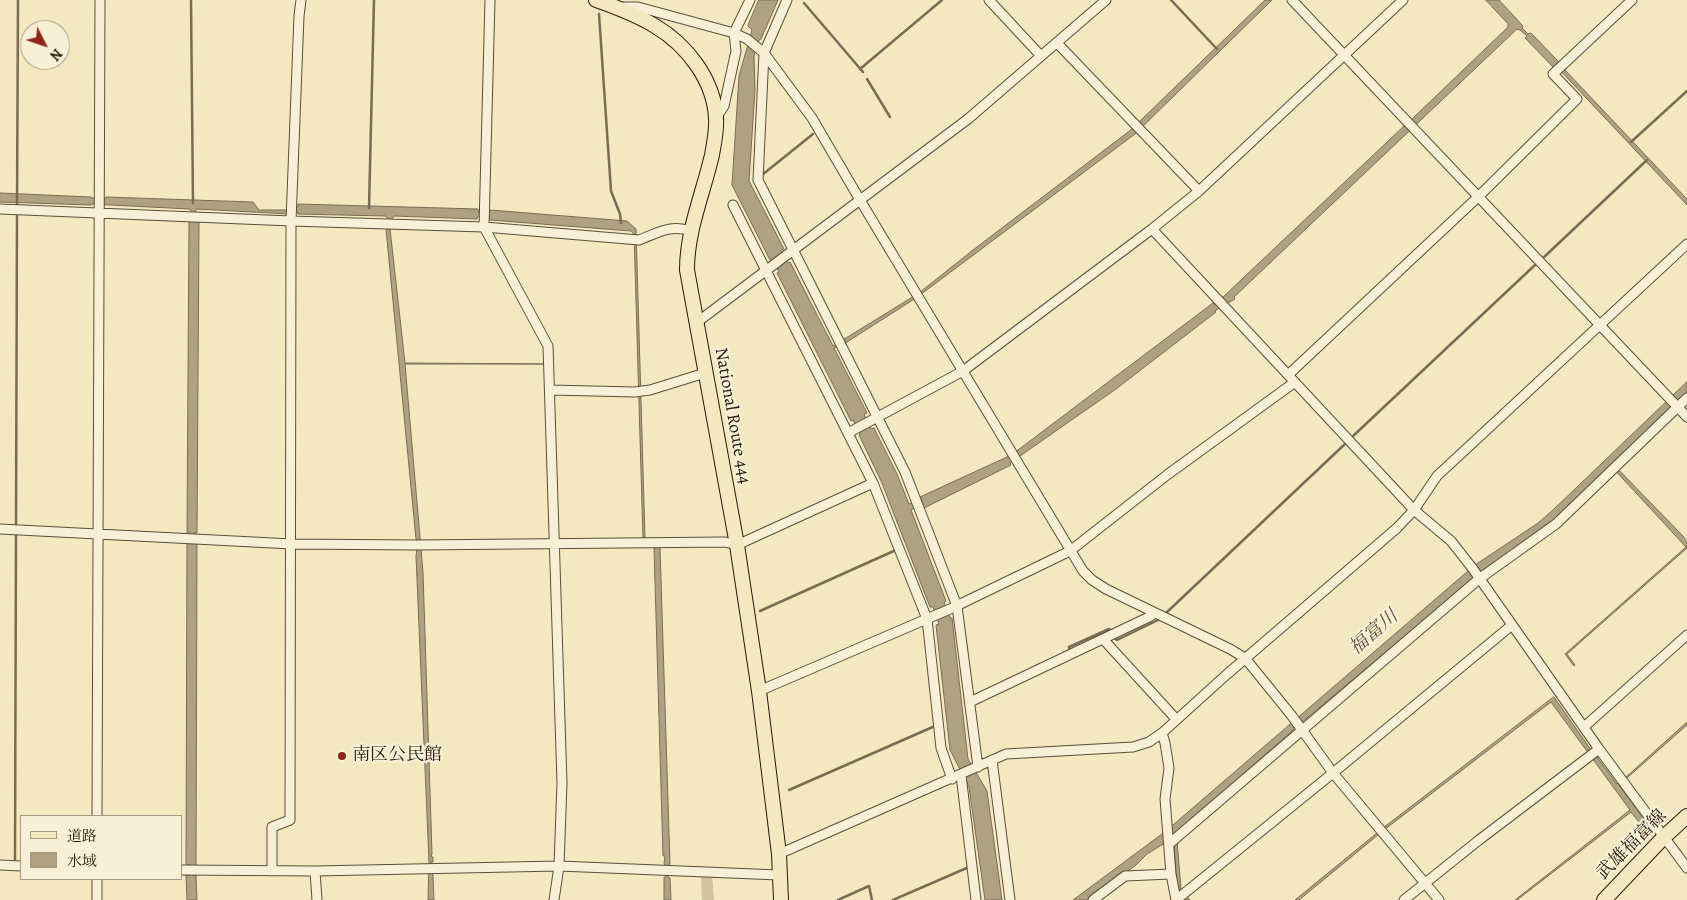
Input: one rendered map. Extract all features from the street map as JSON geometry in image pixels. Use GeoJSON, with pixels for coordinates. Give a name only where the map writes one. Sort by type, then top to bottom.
{"type":"FeatureCollection","features":[{"type":"Feature","properties":{"kind":"main road","name":"National Route 444"},"geometry":{"type":"LineString","coordinates":[[596,0],[655,26],[673,39],[691,57],[704,76],[714,103],[716,118],[711,157],[691,231],[687,252],[687,270],[737,545],[759,691],[779,854],[781,900]]}},
{"type":"Feature","properties":{"kind":"main road","name":"武雄福富線"},"geometry":{"type":"LineString","coordinates":[[1604,900],[1667,841],[1687,816]]}},
{"type":"Feature","properties":{"kind":"street"},"geometry":{"type":"LineString","coordinates":[[97,815],[100,0]]}},
{"type":"Feature","properties":{"kind":"street"},"geometry":{"type":"LineString","coordinates":[[272,871],[272,827],[290,820],[292,544],[291,214],[301,0]]}},
{"type":"Feature","properties":{"kind":"street"},"geometry":{"type":"LineString","coordinates":[[490,0],[484,219],[548,346],[562,782],[559,866],[554,900]]}},
{"type":"Feature","properties":{"kind":"street"},"geometry":{"type":"LineString","coordinates":[[716,118],[724,106],[738,35],[750,0]]}},
{"type":"Feature","properties":{"kind":"street"},"geometry":{"type":"LineString","coordinates":[[787,0],[764,53],[758,180],[791,252],[874,419],[905,472],[954,607],[970,702],[977,767]]}},
{"type":"Feature","properties":{"kind":"street"},"geometry":{"type":"LineString","coordinates":[[988,0],[1042,56]]}},
{"type":"Feature","properties":{"kind":"street"},"geometry":{"type":"LineString","coordinates":[[696,323],[968,119],[1106,0]]}},
{"type":"Feature","properties":{"kind":"street"},"geometry":{"type":"LineString","coordinates":[[1292,0],[1687,417]]}},
{"type":"Feature","properties":{"kind":"street"},"geometry":{"type":"LineString","coordinates":[[852,431],[962,371],[1199,192],[1403,0]]}},
{"type":"Feature","properties":{"kind":"street"},"geometry":{"type":"LineString","coordinates":[[1288,375],[1478,197],[1577,99],[1553,74],[1632,0]]}},
{"type":"Feature","properties":{"kind":"street"},"geometry":{"type":"LineString","coordinates":[[613,6],[638,7],[738,35],[764,53],[812,118],[1016,462],[1083,571],[1092,580],[1106,589],[1245,658],[1292,716],[1333,773],[1439,900]]}},
{"type":"Feature","properties":{"kind":"street"},"geometry":{"type":"LineString","coordinates":[[1057,43],[1199,192]]}},
{"type":"Feature","properties":{"kind":"street"},"geometry":{"type":"LineString","coordinates":[[733,205],[852,431],[930,617],[941,748],[956,777],[976,900]]}},
{"type":"Feature","properties":{"kind":"street"},"geometry":{"type":"LineString","coordinates":[[0,209],[99,210],[193,217],[291,214],[390,224],[484,219],[635,239],[662,230],[684,228],[691,231]]}},
{"type":"Feature","properties":{"kind":"street"},"geometry":{"type":"LineString","coordinates":[[1152,228],[1414,510],[1451,542],[1476,574],[1584,727],[1595,752],[1623,781],[1687,868]]}},
{"type":"Feature","properties":{"kind":"street"},"geometry":{"type":"LineString","coordinates":[[779,854],[1006,754],[1133,747],[1149,742],[1162,733],[1245,658],[1390,535],[1414,510],[1437,476],[1687,244]]}},
{"type":"Feature","properties":{"kind":"street"},"geometry":{"type":"LineString","coordinates":[[550,390],[640,391],[705,373]]}},
{"type":"Feature","properties":{"kind":"street"},"geometry":{"type":"LineString","coordinates":[[759,691],[954,607],[1070,551],[1167,475],[1295,382]]}},
{"type":"Feature","properties":{"kind":"street"},"geometry":{"type":"LineString","coordinates":[[1172,840],[1476,574],[1556,524],[1614,468],[1674,403],[1687,398]]}},
{"type":"Feature","properties":{"kind":"street"},"geometry":{"type":"LineString","coordinates":[[0,529],[292,544],[419,545],[726,542],[737,545],[873,483]]}},
{"type":"Feature","properties":{"kind":"street"},"geometry":{"type":"LineString","coordinates":[[970,702],[1155,613]]}},
{"type":"Feature","properties":{"kind":"street"},"geometry":{"type":"LineString","coordinates":[[1162,733],[1168,768],[1165,798],[1167,826],[1172,840],[1171,874],[1180,897],[1512,625]]}},
{"type":"Feature","properties":{"kind":"street"},"geometry":{"type":"LineString","coordinates":[[1584,727],[1687,635]]}},
{"type":"Feature","properties":{"kind":"street"},"geometry":{"type":"LineString","coordinates":[[1103,639],[1176,719]]}},
{"type":"Feature","properties":{"kind":"street"},"geometry":{"type":"LineString","coordinates":[[1404,900],[1595,752]]}},
{"type":"Feature","properties":{"kind":"street"},"geometry":{"type":"LineString","coordinates":[[992,760],[1010,900]]}},
{"type":"Feature","properties":{"kind":"street"},"geometry":{"type":"LineString","coordinates":[[0,865],[20,866]]}},
{"type":"Feature","properties":{"kind":"street"},"geometry":{"type":"LineString","coordinates":[[188,870],[315,871],[559,866],[779,875]]}},
{"type":"Feature","properties":{"kind":"street"},"geometry":{"type":"LineString","coordinates":[[315,871],[317,900]]}},
{"type":"Feature","properties":{"kind":"street"},"geometry":{"type":"LineString","coordinates":[[1093,900],[1125,876],[1171,874]]}},
{"type":"Feature","properties":{"kind":"street"},"geometry":{"type":"LineString","coordinates":[[97,880],[97,900]]}},
{"type":"Feature","properties":{"kind":"shaded area"},"geometry":{"type":"Polygon","coordinates":[[[712,875],[714,900],[702,900],[701,877],[712,875]]]}},
{"type":"Feature","properties":{"kind":"water"},"geometry":{"type":"Polygon","coordinates":[[[759,0],[778,0],[754,55],[755,90],[749,181],[784,249],[781,250],[788,263],[790,262],[833,346],[919,293],[1133,130],[1265,0],[1272,0],[1135,134],[916,298],[847,342],[834,348],[867,413],[864,414],[871,429],[874,428],[897,474],[909,504],[914,502],[916,507],[911,510],[946,601],[944,602],[950,618],[952,618],[968,759],[987,791],[1002,900],[985,900],[969,787],[950,750],[936,625],[939,624],[933,607],[930,607],[882,483],[860,434],[853,420],[851,421],[777,273],[779,272],[772,260],[770,260],[732,185],[739,76],[752,30],[748,26],[759,0]]]}},
{"type":"Feature","properties":{"kind":"water"},"geometry":{"type":"Polygon","coordinates":[[[1486,0],[1499,0],[1523,26],[1522,28],[1528,34],[1531,33],[1559,62],[1557,65],[1563,71],[1565,70],[1687,199],[1687,205],[1556,66],[1553,67],[1525,38],[1527,36],[1517,29],[1234,297],[1235,299],[1227,302],[1116,389],[1010,463],[1011,465],[924,508],[920,497],[1007,457],[1018,450],[1213,303],[1215,305],[1223,298],[1404,126],[1413,120],[1508,27],[1508,24],[1486,0]]]}},
{"type":"Feature","properties":{"kind":"water"},"geometry":{"type":"Polygon","coordinates":[[[0,193],[106,199],[106,197],[253,202],[259,210],[287,210],[298,207],[298,204],[478,209],[479,213],[489,213],[490,210],[627,221],[636,229],[645,538],[660,548],[670,864],[668,865],[668,877],[670,878],[671,900],[664,900],[666,865],[664,864],[665,856],[663,856],[654,548],[656,548],[643,539],[634,234],[631,231],[490,220],[489,217],[478,216],[477,219],[394,216],[391,220],[390,229],[405,363],[543,364],[405,364],[423,572],[431,857],[433,857],[433,862],[431,862],[434,900],[428,900],[429,862],[416,556],[418,542],[416,539],[386,229],[388,229],[389,219],[385,216],[298,214],[297,211],[289,214],[197,209],[195,221],[199,222],[197,533],[194,533],[194,543],[197,543],[196,865],[193,866],[193,875],[196,875],[197,900],[187,900],[186,875],[190,875],[190,865],[186,865],[187,543],[190,543],[190,533],[187,533],[189,222],[192,221],[192,212],[189,209],[0,202],[0,193]]]}},
{"type":"Feature","properties":{"kind":"water"},"geometry":{"type":"Polygon","coordinates":[[[1687,382],[1687,392],[1613,464],[1683,536],[1687,542],[1687,548],[1567,654],[1574,666],[1565,654],[1686,547],[1611,466],[1553,520],[1475,577],[1301,723],[1181,829],[1177,841],[1181,889],[1190,900],[1184,900],[1185,897],[1180,891],[1177,891],[1174,842],[1165,843],[1147,854],[1136,865],[1088,900],[1073,900],[1166,831],[1475,565],[1538,523],[1687,382]]]}},
{"type":"Feature","properties":{"kind":"water"},"geometry":{"type":"Polygon","coordinates":[[[1554,697],[1617,784],[1687,722],[1687,725],[1619,785],[1654,833],[1650,836],[1631,812],[1515,900],[1630,810],[1551,702],[1384,830],[1299,900],[1295,900],[1383,828],[1554,697]]]}},
{"type":"Feature","properties":{"kind":"waterway"},"geometry":{"type":"LineString","coordinates":[[17,206],[18,0]]}},
{"type":"Feature","properties":{"kind":"waterway"},"geometry":{"type":"LineString","coordinates":[[191,0],[193,203]]}},
{"type":"Feature","properties":{"kind":"waterway"},"geometry":{"type":"LineString","coordinates":[[369,208],[374,0]]}},
{"type":"Feature","properties":{"kind":"waterway"},"geometry":{"type":"LineString","coordinates":[[860,69],[942,0]]}},
{"type":"Feature","properties":{"kind":"waterway"},"geometry":{"type":"LineString","coordinates":[[1171,0],[1217,49]]}},
{"type":"Feature","properties":{"kind":"waterway"},"geometry":{"type":"LineString","coordinates":[[804,3],[863,72]]}},
{"type":"Feature","properties":{"kind":"waterway"},"geometry":{"type":"LineString","coordinates":[[599,14],[611,191],[620,214],[621,223]]}},
{"type":"Feature","properties":{"kind":"waterway"},"geometry":{"type":"LineString","coordinates":[[867,79],[890,117]]}},
{"type":"Feature","properties":{"kind":"waterway"},"geometry":{"type":"LineString","coordinates":[[1631,142],[1687,91]]}},
{"type":"Feature","properties":{"kind":"waterway"},"geometry":{"type":"LineString","coordinates":[[762,175],[813,134]]}},
{"type":"Feature","properties":{"kind":"waterway"},"geometry":{"type":"LineString","coordinates":[[1543,258],[1647,160]]}},
{"type":"Feature","properties":{"kind":"waterway"},"geometry":{"type":"LineString","coordinates":[[16,524],[17,214]]}},
{"type":"Feature","properties":{"kind":"waterway"},"geometry":{"type":"LineString","coordinates":[[1352,437],[1535,265]]}},
{"type":"Feature","properties":{"kind":"waterway"},"geometry":{"type":"LineString","coordinates":[[1166,613],[1345,444]]}},
{"type":"Feature","properties":{"kind":"waterway"},"geometry":{"type":"LineString","coordinates":[[15,860],[16,534]]}},
{"type":"Feature","properties":{"kind":"waterway"},"geometry":{"type":"LineString","coordinates":[[760,611],[896,550]]}},
{"type":"Feature","properties":{"kind":"waterway"},"geometry":{"type":"LineString","coordinates":[[1115,638],[1117,640],[1158,620]]}},
{"type":"Feature","properties":{"kind":"waterway"},"geometry":{"type":"LineString","coordinates":[[1067,651],[1070,650],[1069,647],[1109,629],[1112,631]]}},
{"type":"Feature","properties":{"kind":"waterway"},"geometry":{"type":"LineString","coordinates":[[789,790],[935,726]]}},
{"type":"Feature","properties":{"kind":"waterway"},"geometry":{"type":"LineString","coordinates":[[893,900],[969,867]]}},
{"type":"Feature","properties":{"kind":"waterway"},"geometry":{"type":"LineString","coordinates":[[838,900],[869,886],[872,900]]}},
{"type":"Feature","properties":{"kind":"place","name":"南区公民館"},"geometry":{"type":"Point","coordinates":[342,756]}},
{"type":"Feature","properties":{"kind":"water label","name":"福富川"},"geometry":{"type":"Point","coordinates":[1374,633]}}]}
